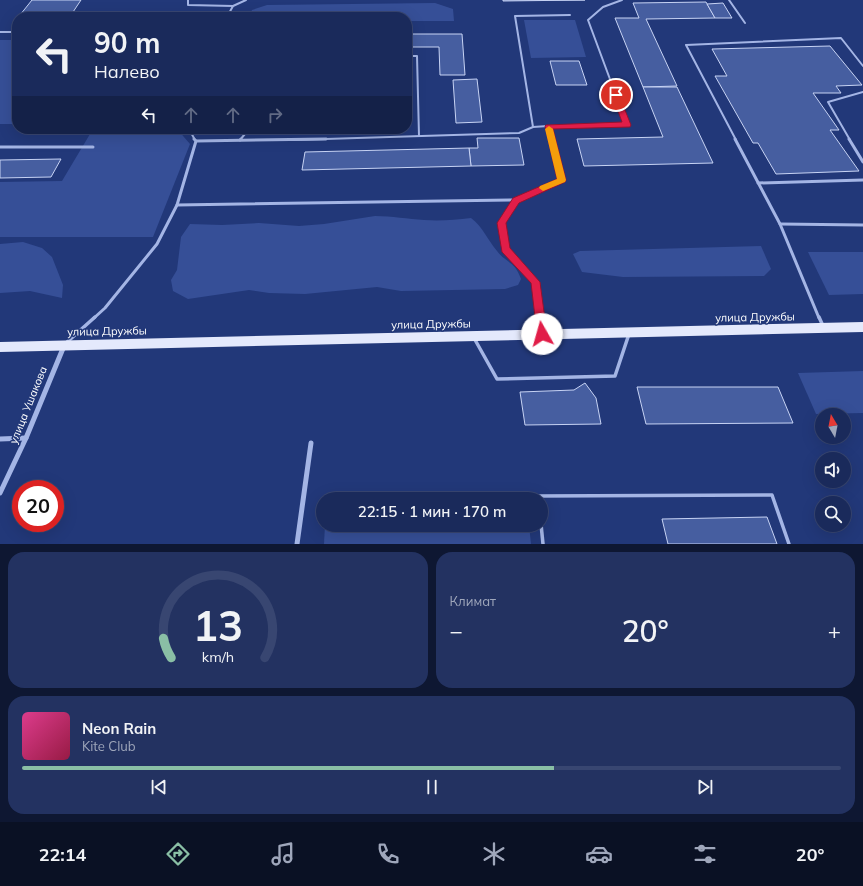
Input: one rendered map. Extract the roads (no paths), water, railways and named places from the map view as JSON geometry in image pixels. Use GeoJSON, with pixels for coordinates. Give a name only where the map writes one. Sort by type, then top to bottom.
{"type":"FeatureCollection","features":[{"type":"Feature","properties":{"kind":"main road","name":"улица Дружбы"},"geometry":{"type":"LineString","coordinates":[[0,346],[863,328]]}},
{"type":"Feature","properties":{"kind":"street","name":"улица Ушакова"},"geometry":{"type":"LineString","coordinates":[[0,493],[26,438],[64,345]]}},
{"type":"Feature","properties":{"kind":"street"},"geometry":{"type":"LineString","coordinates":[[0,439],[26,438]]}},
{"type":"Feature","properties":{"kind":"street"},"geometry":{"type":"LineString","coordinates":[[298,544],[311,443]]}},
{"type":"Feature","properties":{"kind":"lane"},"geometry":{"type":"LineString","coordinates":[[188,0],[188,5],[233,6],[246,0]]}},
{"type":"Feature","properties":{"kind":"lane"},"geometry":{"type":"LineString","coordinates":[[191,134],[196,140],[288,140],[519,133],[533,127],[627,125],[588,20],[601,8],[614,1],[622,0]]}},
{"type":"Feature","properties":{"kind":"lane"},"geometry":{"type":"LineString","coordinates":[[729,0],[745,23]]}},
{"type":"Feature","properties":{"kind":"lane"},"geometry":{"type":"LineString","coordinates":[[230,12],[233,6]]}},
{"type":"Feature","properties":{"kind":"lane"},"geometry":{"type":"LineString","coordinates":[[533,127],[515,16],[570,15]]}},
{"type":"Feature","properties":{"kind":"lane"},"geometry":{"type":"LineString","coordinates":[[0,32],[12,32]]}},
{"type":"Feature","properties":{"kind":"lane"},"geometry":{"type":"LineString","coordinates":[[824,328],[780,224],[686,45],[841,38],[863,66]]}},
{"type":"Feature","properties":{"kind":"lane"},"geometry":{"type":"LineString","coordinates":[[412,56],[417,56],[419,136]]}},
{"type":"Feature","properties":{"kind":"lane"},"geometry":{"type":"LineString","coordinates":[[863,92],[828,102],[863,162]]}},
{"type":"Feature","properties":{"kind":"lane"},"geometry":{"type":"LineString","coordinates":[[176,204],[516,200],[562,180],[548,126]]}},
{"type":"Feature","properties":{"kind":"lane"},"geometry":{"type":"LineString","coordinates":[[240,140],[244,134]]}},
{"type":"Feature","properties":{"kind":"lane"},"geometry":{"type":"LineString","coordinates":[[64,345],[105,308],[157,244],[176,204],[196,140]]}},
{"type":"Feature","properties":{"kind":"lane"},"geometry":{"type":"LineString","coordinates":[[0,147],[93,146]]}},
{"type":"Feature","properties":{"kind":"lane"},"geometry":{"type":"LineString","coordinates":[[758,183],[863,180]]}},
{"type":"Feature","properties":{"kind":"lane"},"geometry":{"type":"LineString","coordinates":[[516,200],[502,223],[506,249],[535,282],[542,334]]}},
{"type":"Feature","properties":{"kind":"lane"},"geometry":{"type":"LineString","coordinates":[[780,224],[863,224]]}},
{"type":"Feature","properties":{"kind":"lane"},"geometry":{"type":"LineString","coordinates":[[473,336],[497,379],[615,376],[629,332]]}},
{"type":"Feature","properties":{"kind":"lane"},"geometry":{"type":"LineString","coordinates":[[548,496],[772,495],[789,544]]}},
{"type":"Feature","properties":{"kind":"lane"},"geometry":{"type":"LineString","coordinates":[[542,532],[543,544]]}}]}
